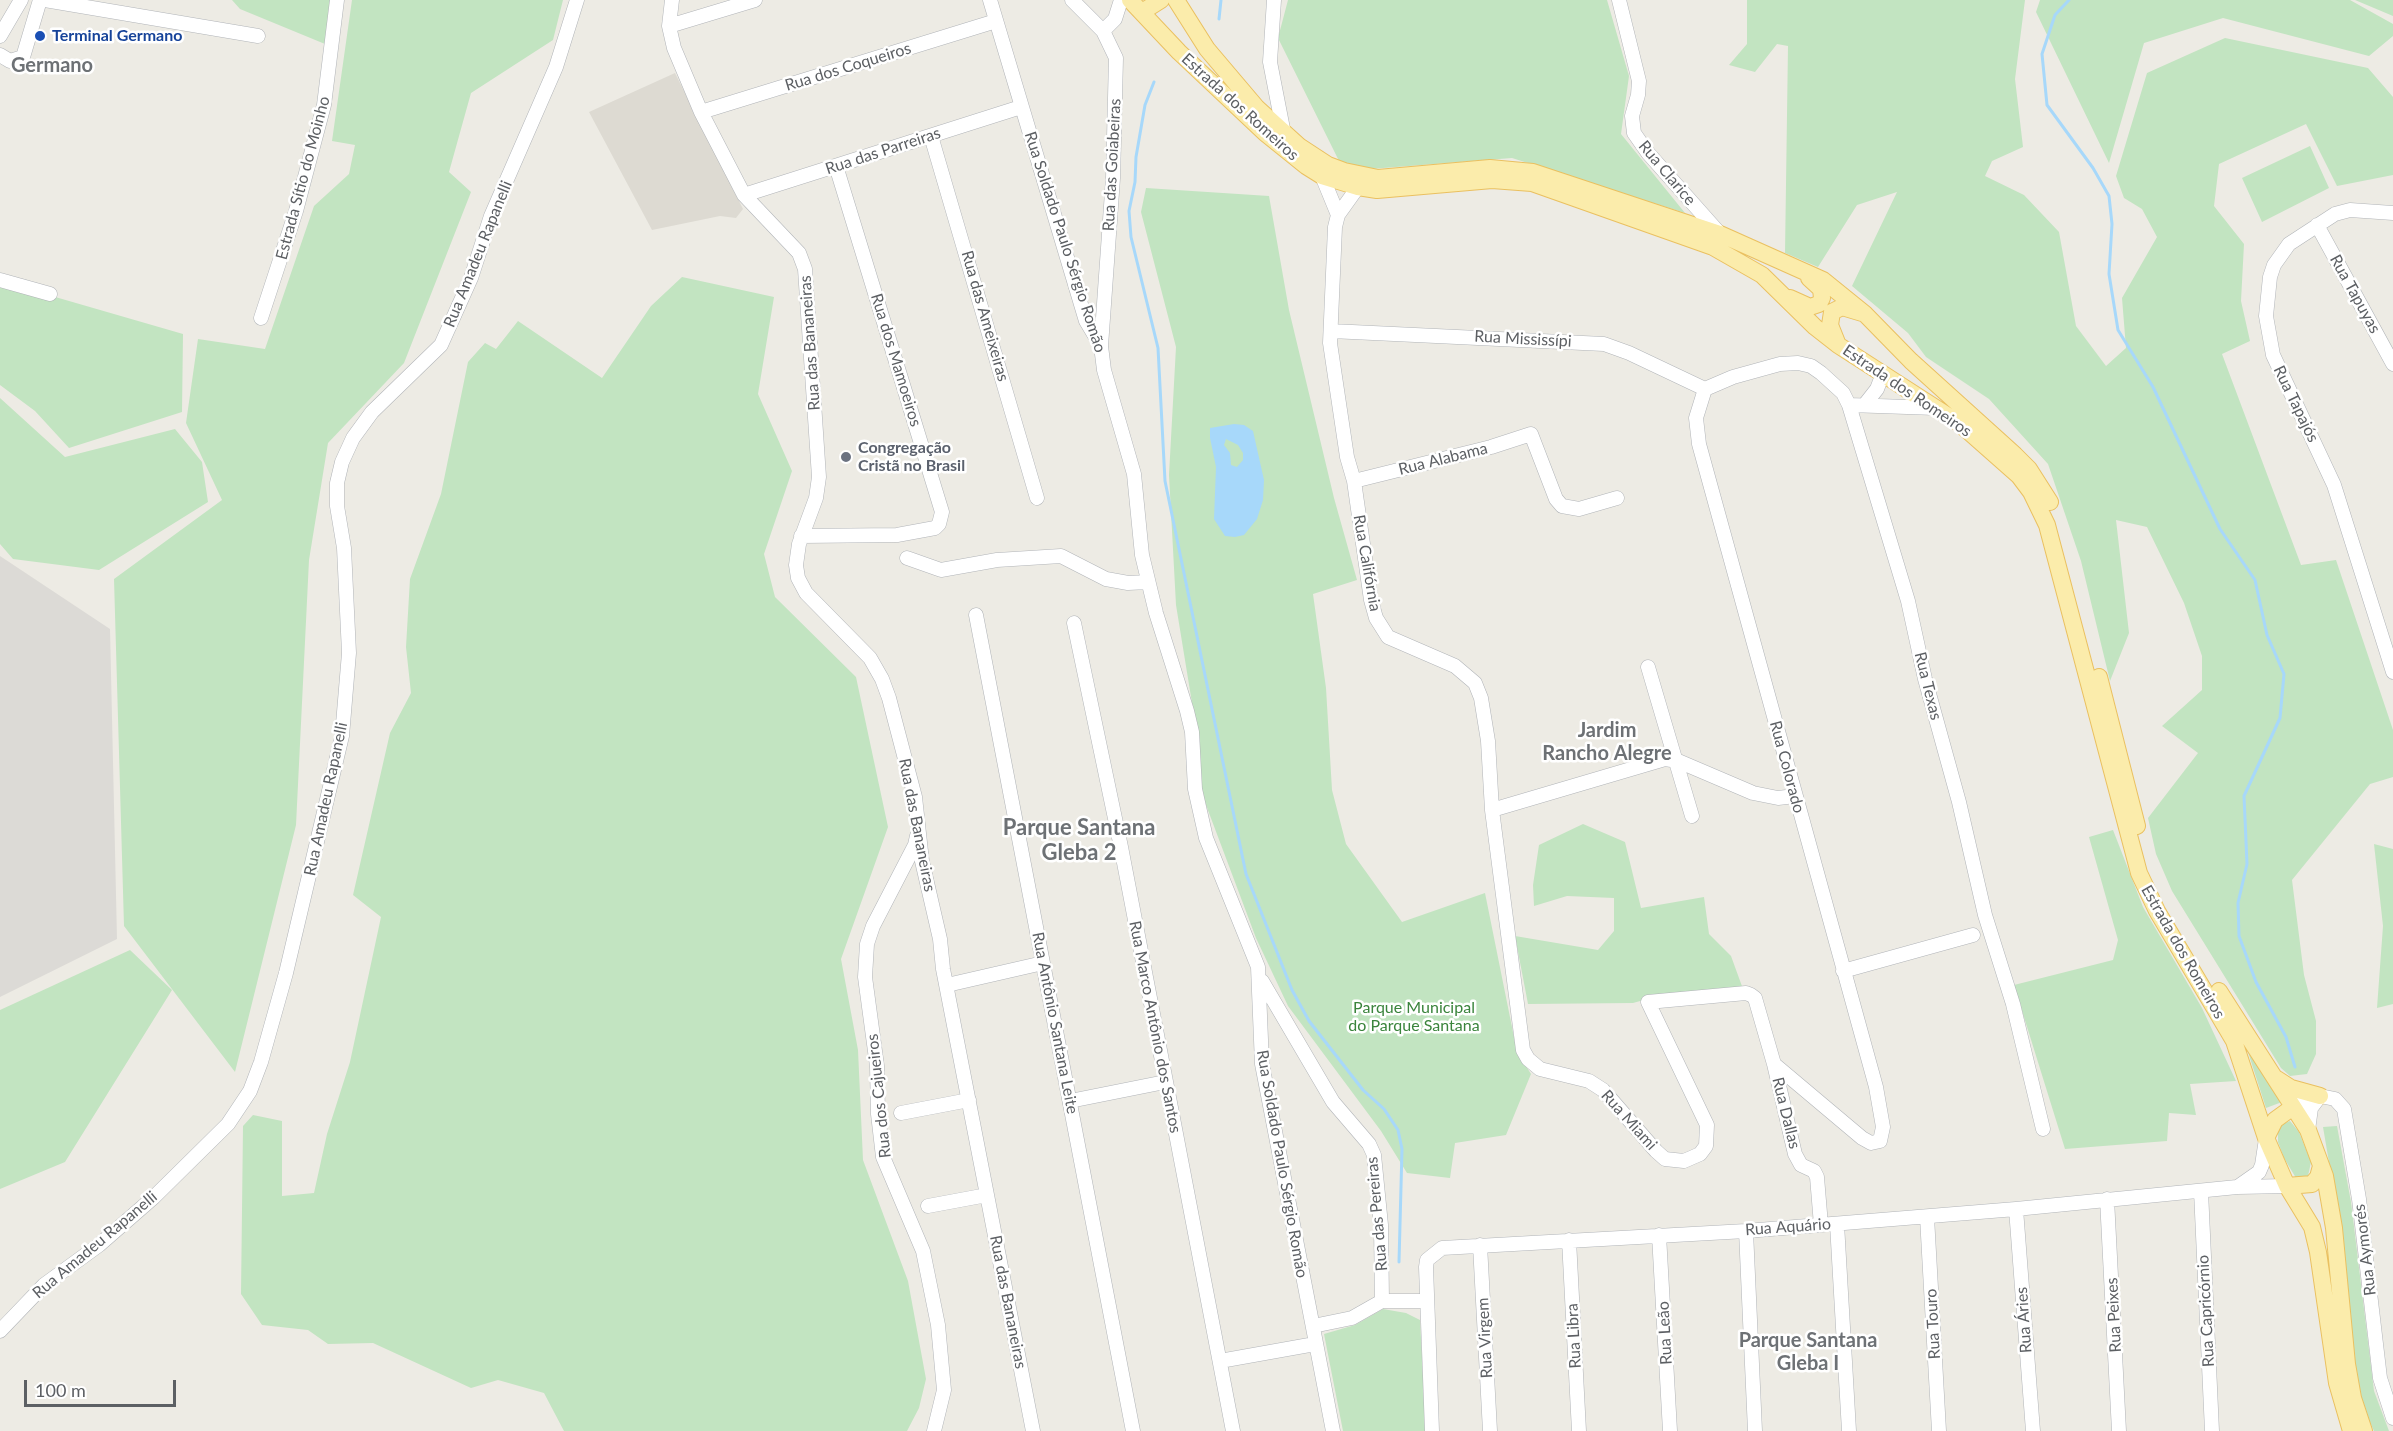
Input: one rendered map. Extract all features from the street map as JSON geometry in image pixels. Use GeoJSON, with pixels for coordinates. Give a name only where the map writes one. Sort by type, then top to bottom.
{"type":"FeatureCollection","features":[{"type":"Feature","properties":{"kind":"main road","name":"Estrada dos Romeiros"},"geometry":{"type":"LineString","coordinates":[[1130,0],[1194,67],[1265,133],[1322,176],[1358,188],[1403,189],[1492,180],[1532,183],[1713,248],[1752,268],[1784,295],[1815,327],[1838,345],[1882,376],[1968,430],[2019,476],[2040,509],[2053,544],[2136,866],[2157,911],[2234,1041],[2266,1138],[2287,1186],[2307,1216],[2316,1240],[2337,1383],[2351,1431]]}},
{"type":"Feature","properties":{"kind":"main road"},"geometry":{"type":"LineString","coordinates":[[1142,12],[1161,0]]}},
{"type":"Feature","properties":{"kind":"main road","name":"Estrada dos Romeiros"},"geometry":{"type":"LineString","coordinates":[[1176,0],[1216,61],[1257,108],[1284,134],[1328,165],[1360,176],[1395,177],[1490,168],[1533,172],[1720,234],[1797,268],[1839,291],[1911,361],[2029,469],[2051,504],[2064,541],[2150,868],[2167,906],[2308,1130],[2321,1166],[2334,1228],[2350,1381],[2364,1431]]}},
{"type":"Feature","properties":{"kind":"main road"},"geometry":{"type":"LineString","coordinates":[[1784,295],[1810,307],[1819,304],[1822,298],[1821,289],[1797,268]]}},
{"type":"Feature","properties":{"kind":"main road"},"geometry":{"type":"LineString","coordinates":[[1838,345],[1830,325],[1832,312],[1842,307],[1865,314]]}},
{"type":"Feature","properties":{"kind":"main road"},"geometry":{"type":"LineString","coordinates":[[2273,1076],[2291,1088],[2320,1096]]}},
{"type":"Feature","properties":{"kind":"main road"},"geometry":{"type":"LineString","coordinates":[[2266,1138],[2275,1120],[2293,1107]]}},
{"type":"Feature","properties":{"kind":"main road"},"geometry":{"type":"LineString","coordinates":[[2287,1186],[2312,1184],[2318,1177],[2321,1166]]}},
{"type":"Feature","properties":{"kind":"street"},"geometry":{"type":"LineString","coordinates":[[0,36],[21,0]]}},
{"type":"Feature","properties":{"kind":"street"},"geometry":{"type":"LineString","coordinates":[[0,54],[10,61],[23,57],[40,0]]}},
{"type":"Feature","properties":{"kind":"street"},"geometry":{"type":"LineString","coordinates":[[45,0],[258,36]]}},
{"type":"Feature","properties":{"kind":"street","name":"Estrada Sítio do Moinho"},"geometry":{"type":"LineString","coordinates":[[261,318],[277,276],[324,105],[338,0]]}},
{"type":"Feature","properties":{"kind":"street","name":"Rua Amadeu Rapanelli"},"geometry":{"type":"LineString","coordinates":[[0,1331],[44,1285],[99,1245],[154,1197],[228,1124],[250,1091],[261,1062],[286,973],[342,736],[349,653],[344,548],[337,506],[337,483],[342,462],[354,438],[372,412],[441,345],[471,278],[491,216],[556,67],[577,0]]}},
{"type":"Feature","properties":{"kind":"street","name":"Rua das Bananeiras"},"geometry":{"type":"LineString","coordinates":[[672,0],[669,26],[674,48],[701,112],[744,195],[799,253],[805,269],[819,477],[816,498],[801,536],[796,565],[802,587],[859,645],[882,679],[915,797],[917,834],[940,939],[1033,1431]]}},
{"type":"Feature","properties":{"kind":"street"},"geometry":{"type":"LineString","coordinates":[[669,26],[755,0]]}},
{"type":"Feature","properties":{"kind":"street","name":"Rua Soldado Paulo Sérgio Romão"},"geometry":{"type":"LineString","coordinates":[[990,0],[1086,321],[1101,346],[1104,370],[1134,474],[1142,555],[1155,613],[1192,732],[1196,789],[1206,838],[1260,977],[1262,1064],[1333,1431]]}},
{"type":"Feature","properties":{"kind":"street","name":"Rua das Goiabeiras"},"geometry":{"type":"LineString","coordinates":[[1072,0],[1103,32],[1115,52],[1113,178],[1101,346]]}},
{"type":"Feature","properties":{"kind":"street"},"geometry":{"type":"LineString","coordinates":[[1103,32],[1115,19],[1121,0]]}},
{"type":"Feature","properties":{"kind":"street"},"geometry":{"type":"LineString","coordinates":[[1274,0],[1270,62],[1284,134]]}},
{"type":"Feature","properties":{"kind":"street","name":"Rua Clarice"},"geometry":{"type":"LineString","coordinates":[[1619,0],[1639,81],[1632,116],[1634,133],[1648,153],[1720,234]]}},
{"type":"Feature","properties":{"kind":"street"},"geometry":{"type":"LineString","coordinates":[[1115,19],[1142,12]]}},
{"type":"Feature","properties":{"kind":"street","name":"Rua dos Coqueiros"},"geometry":{"type":"LineString","coordinates":[[701,112],[996,21]]}},
{"type":"Feature","properties":{"kind":"street","name":"Rua das Parreiras"},"geometry":{"type":"LineString","coordinates":[[744,195],[1022,107]]}},
{"type":"Feature","properties":{"kind":"street","name":"Rua das Ameixeiras"},"geometry":{"type":"LineString","coordinates":[[931,136],[1037,498]]}},
{"type":"Feature","properties":{"kind":"street","name":"Rua dos Mamoeiros"},"geometry":{"type":"LineString","coordinates":[[801,536],[897,535],[935,528],[939,524],[942,512],[836,166]]}},
{"type":"Feature","properties":{"kind":"street","name":"Rua Califórnia"},"geometry":{"type":"LineString","coordinates":[[1322,176],[1338,215]]}},
{"type":"Feature","properties":{"kind":"street","name":"Rua Califórnia"},"geometry":{"type":"LineString","coordinates":[[1358,188],[1338,215],[1335,227],[1331,366],[1347,457],[1354,481],[1371,600],[1376,618],[1388,637],[1455,666],[1475,683],[1478,690],[1488,741],[1492,810],[1514,998],[1523,1050],[1534,1065]]}},
{"type":"Feature","properties":{"kind":"street","name":"Rua Tapajós"},"geometry":{"type":"LineString","coordinates":[[2393,213],[2350,210],[2335,214],[2317,225],[2289,244],[2274,265],[2266,297],[2268,340],[2282,378],[2334,485],[2393,672]]}},
{"type":"Feature","properties":{"kind":"street","name":"Rua Tapuyas"},"geometry":{"type":"LineString","coordinates":[[2317,225],[2393,364]]}},
{"type":"Feature","properties":{"kind":"street"},"geometry":{"type":"LineString","coordinates":[[0,280],[50,294]]}},
{"type":"Feature","properties":{"kind":"street"},"geometry":{"type":"LineString","coordinates":[[1086,321],[1103,310]]}},
{"type":"Feature","properties":{"kind":"street","name":"Rua Mississípi"},"geometry":{"type":"LineString","coordinates":[[1331,331],[1604,344],[1629,353],[1705,389]]}},
{"type":"Feature","properties":{"kind":"street","name":"Rua Texas"},"geometry":{"type":"LineString","coordinates":[[1705,389],[1761,370],[1798,363],[1811,366],[1821,373],[1843,393],[1849,405],[1908,601],[1925,679],[1959,802],[1985,915],[2013,1004],[2043,1129]]}},
{"type":"Feature","properties":{"kind":"street"},"geometry":{"type":"LineString","coordinates":[[1866,403],[1877,389],[1882,376]]}},
{"type":"Feature","properties":{"kind":"street","name":"Rua Colorado"},"geometry":{"type":"LineString","coordinates":[[1705,389],[1696,418],[1700,444],[1880,1109],[1883,1133],[1878,1143],[1862,1138],[1774,1064]]}},
{"type":"Feature","properties":{"kind":"street"},"geometry":{"type":"LineString","coordinates":[[1849,405],[1866,403],[1936,408]]}},
{"type":"Feature","properties":{"kind":"street","name":"Rua Alabama"},"geometry":{"type":"LineString","coordinates":[[1354,481],[1501,445],[1531,434],[1556,499],[1562,506],[1579,509],[1617,498]]}},
{"type":"Feature","properties":{"kind":"street"},"geometry":{"type":"LineString","coordinates":[[907,558],[941,570],[997,560],[1061,556],[1106,579],[1128,583],[1148,582]]}},
{"type":"Feature","properties":{"kind":"street","name":"Rua Antônio Santana Leite"},"geometry":{"type":"LineString","coordinates":[[976,615],[1133,1431]]}},
{"type":"Feature","properties":{"kind":"street","name":"Rua Marco Antônio dos Santos"},"geometry":{"type":"LineString","coordinates":[[1074,623],[1121,847],[1233,1431]]}},
{"type":"Feature","properties":{"kind":"street"},"geometry":{"type":"LineString","coordinates":[[1648,667],[1678,761],[1692,816]]}},
{"type":"Feature","properties":{"kind":"street"},"geometry":{"type":"LineString","coordinates":[[1492,810],[1651,761],[1665,759],[1678,761],[1753,793],[1778,798],[1795,796]]}},
{"type":"Feature","properties":{"kind":"street","name":"Rua dos Cajueiros"},"geometry":{"type":"LineString","coordinates":[[917,834],[915,845],[873,926],[867,944],[865,976],[877,1066],[878,1114],[883,1157],[923,1251],[938,1325],[944,1390],[934,1431]]}},
{"type":"Feature","properties":{"kind":"street"},"geometry":{"type":"LineString","coordinates":[[1843,971],[1973,935]]}},
{"type":"Feature","properties":{"kind":"street"},"geometry":{"type":"LineString","coordinates":[[947,985],[1043,963]]}},
{"type":"Feature","properties":{"kind":"street","name":"Rua das Pereiras"},"geometry":{"type":"LineString","coordinates":[[1260,977],[1287,1028],[1333,1102],[1369,1144],[1374,1155],[1381,1225],[1382,1302]]}},
{"type":"Feature","properties":{"kind":"street","name":"Rua Dallas"},"geometry":{"type":"LineString","coordinates":[[1648,1002],[1746,993],[1755,998],[1774,1064],[1795,1154],[1802,1165],[1814,1171],[1817,1177],[1821,1225]]}},
{"type":"Feature","properties":{"kind":"street","name":"Rua Miami"},"geometry":{"type":"LineString","coordinates":[[1534,1065],[1589,1081],[1603,1090],[1656,1152],[1665,1159],[1675,1162],[1693,1158],[1706,1146],[1706,1120],[1648,1002]]}},
{"type":"Feature","properties":{"kind":"street"},"geometry":{"type":"LineString","coordinates":[[1260,1035],[1272,1027],[1287,1028]]}},
{"type":"Feature","properties":{"kind":"street"},"geometry":{"type":"LineString","coordinates":[[1070,1101],[1165,1082]]}},
{"type":"Feature","properties":{"kind":"street"},"geometry":{"type":"LineString","coordinates":[[2293,1107],[2320,1096]]}},
{"type":"Feature","properties":{"kind":"street"},"geometry":{"type":"LineString","coordinates":[[2308,1130],[2311,1108],[2320,1096]]}},
{"type":"Feature","properties":{"kind":"street","name":"Rua Aymorés"},"geometry":{"type":"LineString","coordinates":[[2320,1096],[2339,1102],[2345,1114],[2359,1199],[2380,1378],[2393,1419]]}},
{"type":"Feature","properties":{"kind":"street"},"geometry":{"type":"LineString","coordinates":[[902,1113],[969,1100]]}},
{"type":"Feature","properties":{"kind":"street"},"geometry":{"type":"LineString","coordinates":[[2237,1187],[2259,1172],[2266,1138]]}},
{"type":"Feature","properties":{"kind":"street","name":"Rua Aquário"},"geometry":{"type":"LineString","coordinates":[[1426,1301],[1427,1260],[1436,1251],[1454,1246],[1746,1231],[1927,1217],[2237,1187],[2287,1186]]}},
{"type":"Feature","properties":{"kind":"street","name":"Rua Capricórnio"},"geometry":{"type":"LineString","coordinates":[[2201,1191],[2212,1431]]}},
{"type":"Feature","properties":{"kind":"street"},"geometry":{"type":"LineString","coordinates":[[928,1206],[987,1195]]}},
{"type":"Feature","properties":{"kind":"street","name":"Rua Peixes"},"geometry":{"type":"LineString","coordinates":[[2107,1199],[2119,1431]]}},
{"type":"Feature","properties":{"kind":"street","name":"Rua Áries"},"geometry":{"type":"LineString","coordinates":[[2016,1209],[2033,1431]]}},
{"type":"Feature","properties":{"kind":"street","name":"Rua Touro"},"geometry":{"type":"LineString","coordinates":[[1927,1217],[1939,1431]]}},
{"type":"Feature","properties":{"kind":"street"},"geometry":{"type":"LineString","coordinates":[[1837,1224],[1849,1431]]}},
{"type":"Feature","properties":{"kind":"street"},"geometry":{"type":"LineString","coordinates":[[1746,1231],[1755,1431]]}},
{"type":"Feature","properties":{"kind":"street","name":"Rua Leão"},"geometry":{"type":"LineString","coordinates":[[1659,1235],[1670,1431]]}},
{"type":"Feature","properties":{"kind":"street","name":"Rua Libra"},"geometry":{"type":"LineString","coordinates":[[1569,1240],[1580,1431]]}},
{"type":"Feature","properties":{"kind":"street","name":"Rua Virgem"},"geometry":{"type":"LineString","coordinates":[[1480,1245],[1490,1431]]}},
{"type":"Feature","properties":{"kind":"street"},"geometry":{"type":"LineString","coordinates":[[1312,1326],[1352,1318],[1382,1302],[1426,1301],[1432,1431]]}},
{"type":"Feature","properties":{"kind":"street"},"geometry":{"type":"LineString","coordinates":[[1220,1362],[1315,1344]]}},
{"type":"Feature","properties":{"kind":"shaded area"},"geometry":{"type":"Polygon","coordinates":[[[675,73],[743,209],[736,218],[720,216],[652,230],[589,112],[675,73]]]}},
{"type":"Feature","properties":{"kind":"shaded area"},"geometry":{"type":"Polygon","coordinates":[[[0,556],[110,629],[117,939],[0,997],[0,556]]]}},
{"type":"Feature","properties":{"kind":"green space"},"geometry":{"type":"Polygon","coordinates":[[[232,0],[335,0],[325,44],[240,9],[232,0]]]}},
{"type":"Feature","properties":{"kind":"green space"},"geometry":{"type":"Polygon","coordinates":[[[352,0],[563,0],[553,40],[471,93],[449,172],[471,192],[404,363],[328,443],[309,560],[296,825],[235,1072],[124,926],[114,579],[222,500],[186,423],[198,339],[265,349],[314,206],[349,174],[355,145],[332,141],[352,0]]]}},
{"type":"Feature","properties":{"kind":"green space"},"geometry":{"type":"Polygon","coordinates":[[[1288,0],[1607,0],[1629,76],[1621,134],[1685,213],[1512,158],[1344,171],[1278,38],[1288,0]]]}},
{"type":"Feature","properties":{"kind":"green space"},"geometry":{"type":"Polygon","coordinates":[[[1747,0],[2025,0],[2015,79],[2023,147],[1992,161],[1985,176],[2024,195],[2059,232],[2076,326],[2106,366],[2126,348],[2122,298],[2157,237],[2142,209],[2124,198],[2116,176],[2147,73],[2225,38],[2368,68],[2393,97],[2393,175],[2337,186],[2306,124],[2219,164],[2214,206],[2244,244],[2241,301],[2250,341],[2222,354],[2301,565],[2336,560],[2393,730],[2393,777],[2370,784],[2292,880],[2304,975],[2316,1021],[2316,1054],[2307,1074],[2290,1076],[2281,1068],[2172,891],[2156,854],[2148,818],[2198,753],[2162,726],[2202,690],[2202,656],[2184,603],[2147,527],[2116,520],[2129,633],[2110,681],[2081,561],[2048,464],[1989,399],[1926,357],[1908,333],[1852,286],[1897,192],[1857,205],[1818,267],[1785,253],[1788,46],[1777,44],[1755,72],[1729,65],[1747,44],[1747,0]]]}},
{"type":"Feature","properties":{"kind":"green space"},"geometry":{"type":"Polygon","coordinates":[[[2040,0],[2350,0],[2393,24],[2393,36],[2369,56],[2223,18],[2144,43],[2109,163],[2036,12],[2040,0]]]}},
{"type":"Feature","properties":{"kind":"green space"},"geometry":{"type":"Polygon","coordinates":[[[2355,0],[2393,0],[2393,16],[2355,0]]]}},
{"type":"Feature","properties":{"kind":"green space"},"geometry":{"type":"Polygon","coordinates":[[[2310,146],[2329,188],[2262,222],[2242,178],[2310,146]]]}},
{"type":"Feature","properties":{"kind":"green space","name":"Parque Municipal do Parque Santana"},"geometry":{"type":"Polygon","coordinates":[[[1146,188],[1269,196],[1289,310],[1334,498],[1357,580],[1313,594],[1326,688],[1332,790],[1346,844],[1402,922],[1485,893],[1517,1052],[1531,1074],[1506,1135],[1455,1143],[1450,1178],[1407,1173],[1381,1131],[1288,1006],[1256,938],[1200,789],[1192,703],[1176,605],[1169,475],[1176,347],[1141,212],[1146,188]]]}},
{"type":"Feature","properties":{"kind":"green space"},"geometry":{"type":"Polygon","coordinates":[[[682,277],[774,297],[758,394],[792,471],[764,554],[775,597],[856,677],[888,827],[841,959],[858,1050],[863,1160],[908,1281],[926,1379],[919,1408],[907,1431],[564,1431],[544,1393],[498,1380],[471,1388],[373,1343],[328,1344],[308,1330],[262,1325],[241,1294],[243,1126],[253,1115],[282,1121],[282,1196],[314,1193],[327,1134],[350,1062],[381,917],[353,895],[390,733],[411,693],[406,647],[410,579],[441,494],[468,362],[485,343],[496,349],[518,321],[602,378],[651,306],[682,277]]]}},
{"type":"Feature","properties":{"kind":"green space"},"geometry":{"type":"Polygon","coordinates":[[[0,281],[183,334],[182,412],[69,448],[35,411],[0,385],[0,281]]]}},
{"type":"Feature","properties":{"kind":"green space"},"geometry":{"type":"Polygon","coordinates":[[[0,398],[65,457],[175,429],[202,462],[208,502],[99,570],[13,559],[0,544],[0,398]]]}},
{"type":"Feature","properties":{"kind":"green space"},"geometry":{"type":"Polygon","coordinates":[[[1583,824],[1625,842],[1641,908],[1704,897],[1709,934],[1731,956],[1743,989],[1658,996],[1633,1003],[1528,1004],[1515,936],[1598,950],[1614,931],[1614,898],[1567,896],[1534,906],[1533,885],[1539,845],[1583,824]]]}},
{"type":"Feature","properties":{"kind":"green space"},"geometry":{"type":"Polygon","coordinates":[[[2113,830],[2143,907],[2202,1008],[2236,1081],[2190,1084],[2196,1115],[2169,1113],[2167,1141],[2065,1149],[2014,985],[2113,960],[2118,940],[2089,837],[2113,830]]]}},
{"type":"Feature","properties":{"kind":"green space"},"geometry":{"type":"Polygon","coordinates":[[[2374,844],[2393,849],[2393,1004],[2377,1008],[2383,926],[2374,844]]]}},
{"type":"Feature","properties":{"kind":"green space"},"geometry":{"type":"Polygon","coordinates":[[[130,950],[172,990],[65,1162],[0,1189],[0,1010],[130,950]]]}},
{"type":"Feature","properties":{"kind":"green space"},"geometry":{"type":"Polygon","coordinates":[[[2247,1049],[2282,1102],[2266,1108],[2247,1049]]]}},
{"type":"Feature","properties":{"kind":"green space"},"geometry":{"type":"Polygon","coordinates":[[[2290,1121],[2299,1132],[2311,1162],[2308,1176],[2296,1178],[2278,1142],[2278,1126],[2290,1121]]]}},
{"type":"Feature","properties":{"kind":"green space"},"geometry":{"type":"Polygon","coordinates":[[[2337,1126],[2351,1202],[2374,1391],[2389,1431],[2374,1431],[2357,1394],[2333,1186],[2323,1127],[2337,1126]]]}},
{"type":"Feature","properties":{"kind":"green space"},"geometry":{"type":"Polygon","coordinates":[[[1383,1309],[1406,1313],[1420,1320],[1426,1431],[1343,1431],[1324,1334],[1355,1325],[1383,1309]]]}},
{"type":"Feature","properties":{"kind":"water"},"geometry":{"type":"Polygon","coordinates":[[[1234,424],[1244,425],[1253,431],[1264,480],[1263,500],[1257,519],[1244,535],[1225,536],[1214,519],[1216,467],[1210,428],[1234,424]],[[1226,439],[1224,445],[1230,453],[1231,465],[1237,467],[1243,460],[1243,453],[1238,445],[1226,439]]]}},
{"type":"Feature","properties":{"kind":"waterway"},"geometry":{"type":"LineString","coordinates":[[1219,19],[1221,0]]}},
{"type":"Feature","properties":{"kind":"waterway"},"geometry":{"type":"LineString","coordinates":[[2069,0],[2055,15],[2042,54],[2047,105],[2093,168],[2109,196],[2112,224],[2109,274],[2118,330],[2153,387],[2220,529],[2255,580],[2267,635],[2284,674],[2280,718],[2244,796],[2247,864],[2238,903],[2239,936],[2256,982],[2286,1037],[2295,1067]]}},
{"type":"Feature","properties":{"kind":"waterway"},"geometry":{"type":"LineString","coordinates":[[1154,82],[1145,105],[1136,157],[1135,182],[1129,211],[1131,237],[1158,348],[1165,481],[1246,874],[1292,990],[1309,1021],[1363,1090],[1384,1109],[1398,1130],[1402,1149],[1399,1262]]}},
{"type":"Feature","properties":{"kind":"place","name":"Terminal Germano"},"geometry":{"type":"Point","coordinates":[40,36]}},
{"type":"Feature","properties":{"kind":"place","name":"Congregação Cristã no Brasil"},"geometry":{"type":"Point","coordinates":[846,457]}},
{"type":"Feature","properties":{"kind":"district","name":"Germano"},"geometry":{"type":"Point","coordinates":[52,66]}},
{"type":"Feature","properties":{"kind":"district","name":"Jardim Rancho Alegre"},"geometry":{"type":"Point","coordinates":[1607,742]}},
{"type":"Feature","properties":{"kind":"district","name":"Parque Santana Gleba 2"},"geometry":{"type":"Point","coordinates":[1079,840]}},
{"type":"Feature","properties":{"kind":"district","name":"Parque Santana Gleba I"},"geometry":{"type":"Point","coordinates":[1808,1352]}}]}
